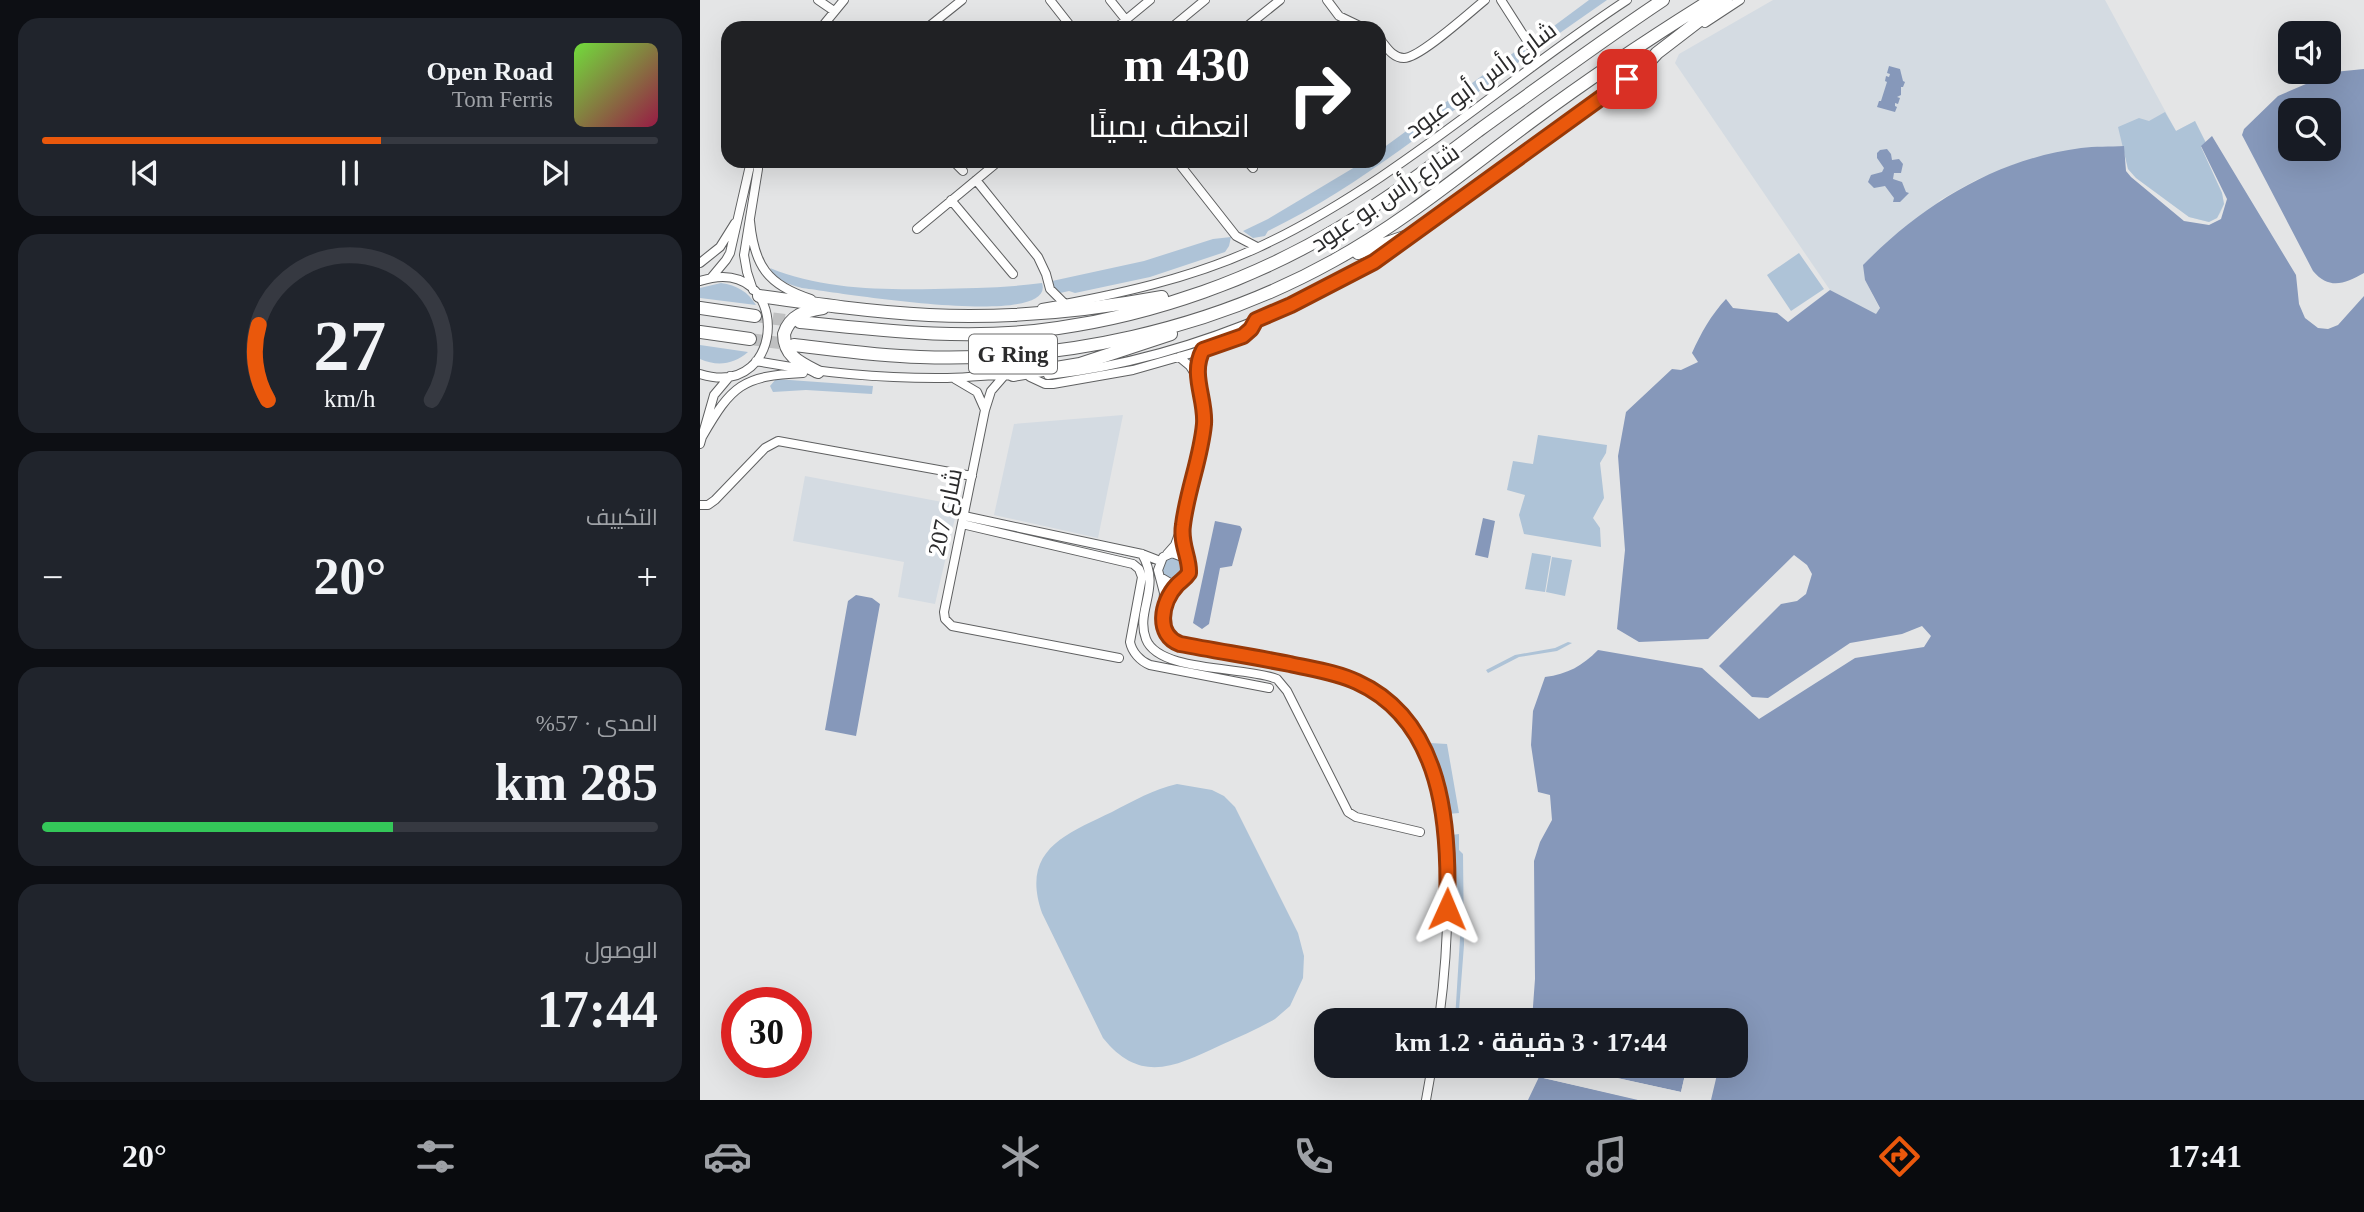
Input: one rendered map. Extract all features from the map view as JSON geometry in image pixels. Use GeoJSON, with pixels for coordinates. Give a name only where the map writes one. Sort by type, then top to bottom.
{"type":"FeatureCollection","features":[{"type":"Feature","properties":{"kind":"highway","name":"شارع رأس بو عبود"},"geometry":{"type":"LineString","coordinates":[[800,322],[889,332],[1000,334],[1056,329],[1140,312],[1211,288],[1310,244],[1371,208],[1598,43],[1663,0]]}},
{"type":"Feature","properties":{"kind":"highway","name":"شارع رأس بو عبود"},"geometry":{"type":"LineString","coordinates":[[794,345],[919,357],[1007,355],[1065,349],[1130,337],[1228,309],[1273,291],[1334,261],[1406,215],[1534,119],[1656,34],[1711,0]]}},
{"type":"Feature","properties":{"kind":"highway"},"geometry":{"type":"LineString","coordinates":[[1648,63],[1657,52],[1726,0]]}},
{"type":"Feature","properties":{"kind":"highway"},"geometry":{"type":"LineString","coordinates":[[1334,261],[1416,233]]}},
{"type":"Feature","properties":{"kind":"highway"},"geometry":{"type":"LineString","coordinates":[[756,293],[833,306],[929,315],[1005,315],[1097,307],[1211,288]]}},
{"type":"Feature","properties":{"kind":"highway"},"geometry":{"type":"LineString","coordinates":[[818,372],[798,362],[789,352],[784,334],[788,323],[798,314],[833,306]]}},
{"type":"Feature","properties":{"kind":"highway"},"geometry":{"type":"LineString","coordinates":[[700,308],[755,316]]}},
{"type":"Feature","properties":{"kind":"highway"},"geometry":{"type":"LineString","coordinates":[[1008,375],[1096,360],[1168,336],[1228,309]]}},
{"type":"Feature","properties":{"kind":"highway"},"geometry":{"type":"LineString","coordinates":[[700,332],[750,339]]}},
{"type":"Feature","properties":{"kind":"street"},"geometry":{"type":"LineString","coordinates":[[818,0],[834,11]]}},
{"type":"Feature","properties":{"kind":"street"},"geometry":{"type":"LineString","coordinates":[[826,21],[844,0]]}},
{"type":"Feature","properties":{"kind":"street"},"geometry":{"type":"LineString","coordinates":[[936,21],[961,0]]}},
{"type":"Feature","properties":{"kind":"street"},"geometry":{"type":"LineString","coordinates":[[1050,0],[1066,21]]}},
{"type":"Feature","properties":{"kind":"street"},"geometry":{"type":"LineString","coordinates":[[1110,0],[1126,20],[1150,0]]}},
{"type":"Feature","properties":{"kind":"street"},"geometry":{"type":"LineString","coordinates":[[1180,21],[1205,0]]}},
{"type":"Feature","properties":{"kind":"street"},"geometry":{"type":"LineString","coordinates":[[1254,21],[1280,0]]}},
{"type":"Feature","properties":{"kind":"street"},"geometry":{"type":"LineString","coordinates":[[1327,0],[1339,16],[1349,21]]}},
{"type":"Feature","properties":{"kind":"street"},"geometry":{"type":"LineString","coordinates":[[1386,45],[1396,56],[1406,59],[1425,49],[1485,0]]}},
{"type":"Feature","properties":{"kind":"street"},"geometry":{"type":"LineString","coordinates":[[1501,0],[1532,50],[1532,67]]}},
{"type":"Feature","properties":{"kind":"street","name":"شارع رأس أبو عبود"},"geometry":{"type":"LineString","coordinates":[[1005,315],[1163,281],[1258,247],[1310,220],[1364,187],[1627,0]]}},
{"type":"Feature","properties":{"kind":"street"},"geometry":{"type":"LineString","coordinates":[[756,361],[818,372],[875,377],[1030,377],[1094,368],[1210,338],[1297,302],[1374,262],[1648,63],[1741,0]]}},
{"type":"Feature","properties":{"kind":"street"},"geometry":{"type":"LineString","coordinates":[[1532,50],[1550,54]]}},
{"type":"Feature","properties":{"kind":"street"},"geometry":{"type":"LineString","coordinates":[[711,278],[730,253],[750,168]]}},
{"type":"Feature","properties":{"kind":"street"},"geometry":{"type":"LineString","coordinates":[[700,374],[710,377],[730,376],[746,370],[756,361],[769,336],[766,308],[747,272],[744,256],[758,168]]}},
{"type":"Feature","properties":{"kind":"street"},"geometry":{"type":"LineString","coordinates":[[960,168],[963,171]]}},
{"type":"Feature","properties":{"kind":"street"},"geometry":{"type":"LineString","coordinates":[[917,229],[991,168]]}},
{"type":"Feature","properties":{"kind":"street"},"geometry":{"type":"LineString","coordinates":[[1183,168],[1236,236],[1258,247]]}},
{"type":"Feature","properties":{"kind":"street"},"geometry":{"type":"LineString","coordinates":[[976,180],[1038,257],[1054,295],[1065,304]]}},
{"type":"Feature","properties":{"kind":"street"},"geometry":{"type":"LineString","coordinates":[[951,200],[1013,274]]}},
{"type":"Feature","properties":{"kind":"street"},"geometry":{"type":"LineString","coordinates":[[700,263],[720,247],[741,208]]}},
{"type":"Feature","properties":{"kind":"street"},"geometry":{"type":"LineString","coordinates":[[750,221],[758,260],[772,279],[791,292],[833,306]]}},
{"type":"Feature","properties":{"kind":"street"},"geometry":{"type":"LineString","coordinates":[[1233,257],[1236,236]]}},
{"type":"Feature","properties":{"kind":"street"},"geometry":{"type":"LineString","coordinates":[[700,281],[711,278],[733,279],[756,293]]}},
{"type":"Feature","properties":{"kind":"street"},"geometry":{"type":"LineString","coordinates":[[1041,308],[1046,295],[1047,280]]}},
{"type":"Feature","properties":{"kind":"street"},"geometry":{"type":"LineString","coordinates":[[1030,377],[1045,384],[1133,370],[1243,336],[1256,320]]}},
{"type":"Feature","properties":{"kind":"street"},"geometry":{"type":"LineString","coordinates":[[1148,565],[1159,563],[1175,545],[1182,526],[1204,423],[1204,406],[1197,377],[1198,362],[1203,350]]}},
{"type":"Feature","properties":{"kind":"street"},"geometry":{"type":"LineString","coordinates":[[1179,357],[1190,366],[1197,377]]}},
{"type":"Feature","properties":{"kind":"street"},"geometry":{"type":"LineString","coordinates":[[701,441],[728,396],[749,381],[772,374],[818,372]]}},
{"type":"Feature","properties":{"kind":"street"},"geometry":{"type":"LineString","coordinates":[[985,410],[993,388],[1008,375]]}},
{"type":"Feature","properties":{"kind":"street"},"geometry":{"type":"LineString","coordinates":[[701,441],[714,395],[730,376]]}},
{"type":"Feature","properties":{"kind":"street"},"geometry":{"type":"LineString","coordinates":[[954,379],[977,392],[985,410]]}},
{"type":"Feature","properties":{"kind":"street","name":"شارع 207"},"geometry":{"type":"LineString","coordinates":[[985,410],[944,611],[946,621],[952,626],[1119,658]]}},
{"type":"Feature","properties":{"kind":"street"},"geometry":{"type":"LineString","coordinates":[[700,505],[708,505],[715,500],[765,448],[778,441],[972,476]]}},
{"type":"Feature","properties":{"kind":"street"},"geometry":{"type":"LineString","coordinates":[[963,520],[1142,554],[1159,563]]}},
{"type":"Feature","properties":{"kind":"street"},"geometry":{"type":"LineString","coordinates":[[963,520],[1133,564],[1142,577],[1130,637],[1134,652],[1147,664],[1269,688]]}},
{"type":"Feature","properties":{"kind":"street"},"geometry":{"type":"LineString","coordinates":[[1165,607],[1178,584],[1189,573],[1183,548],[1182,526]]}},
{"type":"Feature","properties":{"kind":"street"},"geometry":{"type":"LineString","coordinates":[[1167,554],[1177,553],[1185,558]]}},
{"type":"Feature","properties":{"kind":"street"},"geometry":{"type":"LineString","coordinates":[[1142,554],[1148,565],[1151,581],[1144,630],[1146,640],[1156,653],[1170,660],[1277,679],[1284,686],[1348,812],[1356,817],[1420,832]]}},
{"type":"Feature","properties":{"kind":"street"},"geometry":{"type":"LineString","coordinates":[[1159,563],[1165,607],[1163,629],[1173,641],[1316,669],[1355,680],[1376,691],[1393,705],[1416,732],[1427,752],[1435,777],[1446,854],[1448,887],[1441,1008]]}},
{"type":"Feature","properties":{"kind":"street"},"geometry":{"type":"LineString","coordinates":[[1160,578],[1165,582],[1178,584]]}},
{"type":"Feature","properties":{"kind":"street"},"geometry":{"type":"LineString","coordinates":[[1426,1100],[1430,1078]]}},
{"type":"Feature","properties":{"kind":"shaded area"},"geometry":{"type":"Polygon","coordinates":[[[1589,0],[1607,0],[1544,44],[1535,40],[1589,0]]]}},
{"type":"Feature","properties":{"kind":"shaded area"},"geometry":{"type":"Polygon","coordinates":[[[1773,0],[2105,0],[2176,131],[2195,121],[2206,143],[2201,147],[2222,193],[2224,204],[2221,212],[2209,222],[2189,217],[2136,178],[2128,169],[2123,146],[2015,164],[1976,180],[1940,200],[1865,280],[1880,309],[1876,315],[1830,290],[1675,63],[1679,54],[1773,0]]]}},
{"type":"Feature","properties":{"kind":"shaded area"},"geometry":{"type":"Polygon","coordinates":[[[1520,48],[1524,48],[1527,54],[1523,59],[1386,160],[1386,146],[1520,48]]]}},
{"type":"Feature","properties":{"kind":"shaded area"},"geometry":{"type":"Polygon","coordinates":[[[1889,66],[1900,69],[1905,82],[1901,87],[1901,95],[1897,97],[1900,98],[1898,104],[1895,103],[1895,112],[1877,107],[1887,82],[1886,76],[1889,77],[1890,74],[1887,73],[1889,66]]]}},
{"type":"Feature","properties":{"kind":"shaded area"},"geometry":{"type":"Polygon","coordinates":[[[2364,69],[2364,273],[2350,280],[2331,283],[2313,271],[2242,135],[2244,129],[2278,96],[2306,84],[2341,84],[2341,71],[2364,69]]]}},
{"type":"Feature","properties":{"kind":"shaded area"},"geometry":{"type":"Polygon","coordinates":[[[2165,112],[2176,131],[2195,121],[2206,143],[2201,147],[2222,193],[2224,204],[2217,218],[2209,222],[2189,217],[2136,178],[2128,169],[2118,127],[2139,118],[2149,121],[2165,112]]]}},
{"type":"Feature","properties":{"kind":"shaded area"},"geometry":{"type":"Polygon","coordinates":[[[2212,136],[2296,275],[2299,304],[2305,318],[2318,328],[2328,329],[2338,325],[2364,296],[2364,1100],[1711,1100],[1716,1078],[1748,1078],[1748,1008],[1533,1008],[1534,861],[1540,842],[1552,820],[1550,795],[1538,792],[1531,745],[1533,711],[1545,677],[1574,668],[1598,650],[1702,668],[1759,719],[1855,658],[1924,647],[1931,636],[1922,626],[1902,634],[1850,643],[1768,698],[1752,697],[1719,666],[1781,604],[1797,601],[1806,594],[1812,574],[1807,565],[1794,555],[1708,639],[1639,642],[1617,629],[1625,550],[1618,456],[1626,412],[1672,369],[1681,370],[1698,362],[1692,353],[1707,324],[1726,299],[1733,308],[1777,313],[1788,322],[1830,290],[1876,314],[1880,308],[1865,280],[1863,265],[1910,223],[1935,205],[1962,188],[2019,162],[2081,148],[2124,146],[2126,171],[2131,177],[2184,221],[2209,225],[2221,219],[2227,199],[2201,146],[2212,136]]]}},
{"type":"Feature","properties":{"kind":"shaded area"},"geometry":{"type":"Polygon","coordinates":[[[1887,149],[1892,160],[1899,159],[1903,164],[1901,173],[1894,173],[1893,179],[1902,182],[1909,193],[1900,202],[1893,202],[1894,198],[1885,186],[1874,188],[1868,182],[1871,175],[1882,172],[1884,168],[1877,158],[1877,153],[1887,149]]]}},
{"type":"Feature","properties":{"kind":"shaded area"},"geometry":{"type":"Polygon","coordinates":[[[1353,168],[1375,168],[1335,194],[1268,231],[1265,236],[1253,238],[1243,231],[1353,168]]]}},
{"type":"Feature","properties":{"kind":"shaded area"},"geometry":{"type":"Polygon","coordinates":[[[1231,237],[1225,252],[1150,277],[1075,293],[1060,293],[1055,290],[1052,281],[1144,261],[1213,239],[1231,237]]]}},
{"type":"Feature","properties":{"kind":"shaded area"},"geometry":{"type":"Polygon","coordinates":[[[1799,253],[1824,289],[1791,311],[1767,275],[1799,253]]]}},
{"type":"Feature","properties":{"kind":"shaded area"},"geometry":{"type":"Polygon","coordinates":[[[770,268],[809,280],[872,288],[975,288],[1042,283],[1037,297],[1015,304],[938,305],[802,288],[779,279],[770,268]]]}},
{"type":"Feature","properties":{"kind":"shaded area"},"geometry":{"type":"Polygon","coordinates":[[[721,283],[742,290],[756,305],[700,298],[700,288],[721,283]]]}},
{"type":"Feature","properties":{"kind":"shaded area"},"geometry":{"type":"Polygon","coordinates":[[[700,345],[748,352],[731,362],[713,363],[700,359],[700,345]]]}},
{"type":"Feature","properties":{"kind":"shaded area"},"geometry":{"type":"Polygon","coordinates":[[[776,379],[873,386],[872,394],[806,390],[773,392],[770,386],[776,379]]]}},
{"type":"Feature","properties":{"kind":"shaded area"},"geometry":{"type":"Polygon","coordinates":[[[1123,415],[1098,538],[994,515],[1014,424],[1123,415]]]}},
{"type":"Feature","properties":{"kind":"shaded area"},"geometry":{"type":"Polygon","coordinates":[[[1538,435],[1607,445],[1600,463],[1604,498],[1593,518],[1600,528],[1601,547],[1524,534],[1519,515],[1525,495],[1507,490],[1513,461],[1533,464],[1538,435]]]}},
{"type":"Feature","properties":{"kind":"shaded area"},"geometry":{"type":"Polygon","coordinates":[[[805,476],[958,505],[935,604],[898,597],[904,562],[793,541],[805,476]]]}},
{"type":"Feature","properties":{"kind":"shaded area"},"geometry":{"type":"Polygon","coordinates":[[[1483,518],[1495,521],[1488,558],[1475,555],[1483,518]]]}},
{"type":"Feature","properties":{"kind":"shaded area"},"geometry":{"type":"Polygon","coordinates":[[[1215,521],[1240,526],[1242,529],[1232,566],[1220,568],[1209,624],[1202,629],[1193,623],[1215,521]]]}},
{"type":"Feature","properties":{"kind":"shaded area"},"geometry":{"type":"Polygon","coordinates":[[[1532,553],[1551,556],[1545,592],[1525,589],[1532,553]]]}},
{"type":"Feature","properties":{"kind":"shaded area"},"geometry":{"type":"Polygon","coordinates":[[[1173,557],[1181,560],[1184,568],[1181,576],[1173,579],[1165,576],[1162,568],[1165,560],[1173,557]]]}},
{"type":"Feature","properties":{"kind":"shaded area"},"geometry":{"type":"Polygon","coordinates":[[[1552,557],[1572,560],[1565,596],[1546,592],[1552,557]]]}},
{"type":"Feature","properties":{"kind":"shaded area"},"geometry":{"type":"Polygon","coordinates":[[[856,595],[872,598],[880,604],[856,736],[825,730],[848,601],[856,595]]]}},
{"type":"Feature","properties":{"kind":"shaded area"},"geometry":{"type":"Polygon","coordinates":[[[1572,643],[1557,651],[1519,657],[1488,673],[1486,670],[1515,655],[1555,648],[1572,643]]]}},
{"type":"Feature","properties":{"kind":"shaded area"},"geometry":{"type":"Polygon","coordinates":[[[1430,743],[1447,744],[1459,813],[1448,814],[1440,769],[1430,743]]]}},
{"type":"Feature","properties":{"kind":"shaded area"},"geometry":{"type":"Polygon","coordinates":[[[1177,784],[1212,790],[1224,796],[1235,807],[1298,933],[1304,956],[1303,978],[1290,1006],[1269,1023],[1189,1059],[1159,1067],[1145,1066],[1131,1062],[1117,1053],[1103,1038],[1042,913],[1037,891],[1037,874],[1042,859],[1064,837],[1144,796],[1177,784]]]}},
{"type":"Feature","properties":{"kind":"shaded area"},"geometry":{"type":"Polygon","coordinates":[[[1459,834],[1459,850],[1463,854],[1464,945],[1459,1008],[1456,1008],[1462,906],[1454,895],[1451,835],[1459,834]]]}},
{"type":"Feature","properties":{"kind":"shaded area"},"geometry":{"type":"Polygon","coordinates":[[[1539,1078],[1543,1078],[1638,1100],[1528,1100],[1539,1078]]]}},
{"type":"Feature","properties":{"kind":"shaded area"},"geometry":{"type":"Polygon","coordinates":[[[1617,1078],[1684,1078],[1681,1092],[1617,1078]]]}},
{"type":"Feature","properties":{"kind":"pier"},"geometry":{"type":"Polygon","coordinates":[[[1543,1078],[1638,1097],[1641,1100],[1543,1078]]]}},
{"type":"Feature","properties":{"kind":"pier"},"geometry":{"type":"Polygon","coordinates":[[[1617,1078],[1681,1092],[1684,1078],[1687,1078],[1681,1096],[1607,1079],[1617,1078]]]}},
{"type":"Feature","properties":{"kind":"tunnel"},"geometry":{"type":"LineString","coordinates":[[755,316],[799,322]]}},
{"type":"Feature","properties":{"kind":"tunnel"},"geometry":{"type":"LineString","coordinates":[[750,339],[794,345]]}},
{"type":"Feature","properties":{"kind":"route"},"geometry":{"type":"LineString","coordinates":[[1447,909],[1446,847],[1435,777],[1427,752],[1416,732],[1393,705],[1376,691],[1355,680],[1316,669],[1180,644],[1167,636],[1163,629],[1165,607],[1174,589],[1189,573],[1183,548],[1182,526],[1204,423],[1204,406],[1197,377],[1199,356],[1203,350],[1243,336],[1256,320],[1273,314],[1374,262],[1627,79]]}}]}
